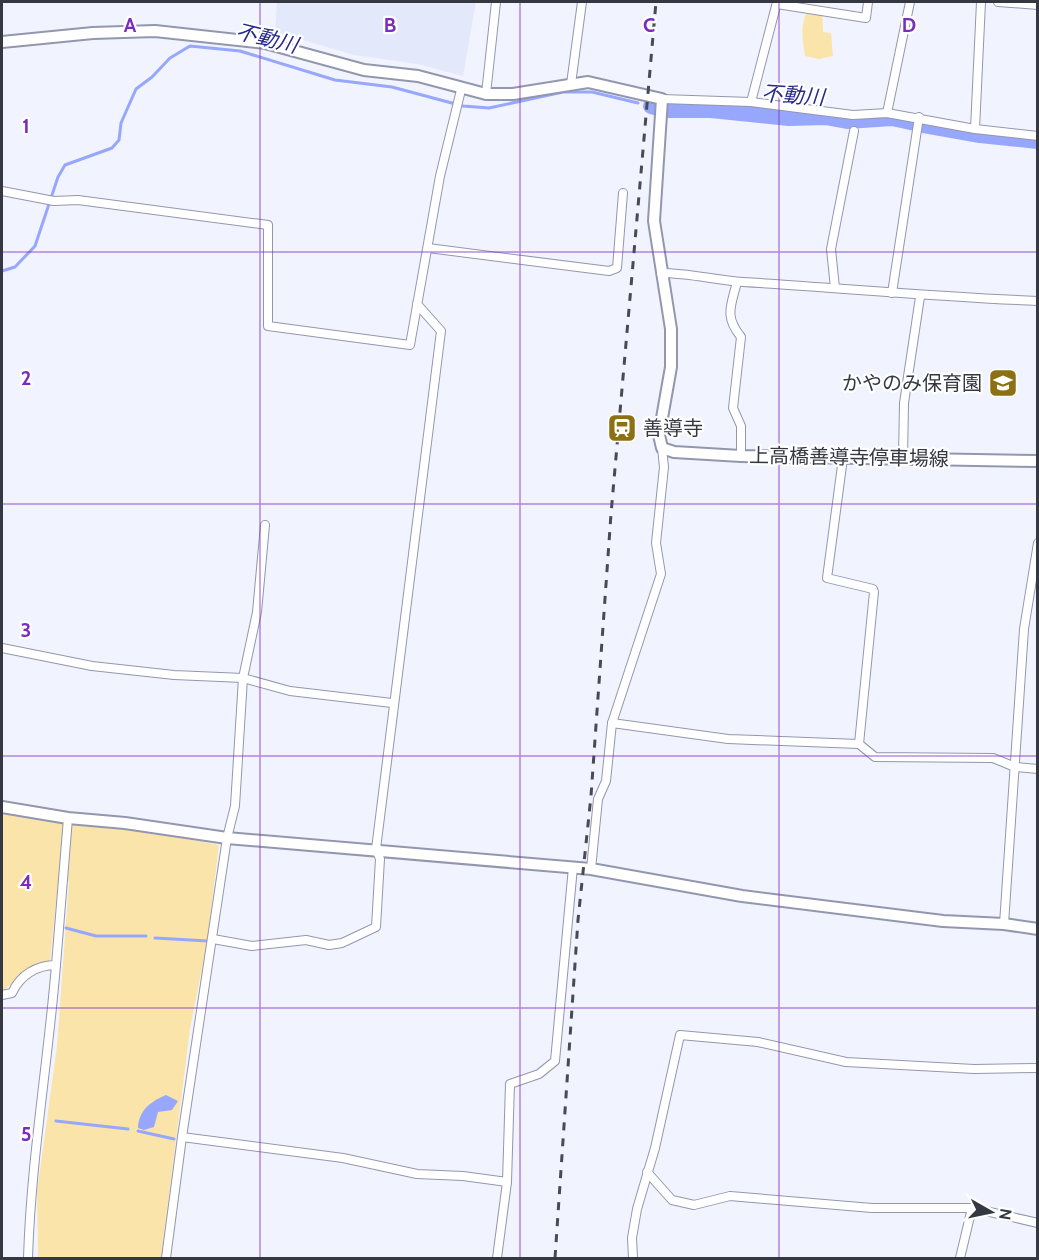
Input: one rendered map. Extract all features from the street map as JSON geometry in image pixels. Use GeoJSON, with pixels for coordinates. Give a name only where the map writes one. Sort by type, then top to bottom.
{"type":"FeatureCollection","features":[{"type":"Feature","properties":{"kind":"main road"},"geometry":{"type":"LineString","coordinates":[[2,42],[93,33],[155,31],[265,43],[364,70],[418,76],[459,99],[486,94],[513,94],[588,82],[662,99],[654,222],[671,328],[671,367],[659,435],[662,448]]}},
{"type":"Feature","properties":{"kind":"main road","name":"上高橋善導寺停車場線"},"geometry":{"type":"LineString","coordinates":[[662,448],[674,452],[741,456],[1038,461]]}},
{"type":"Feature","properties":{"kind":"main road"},"geometry":{"type":"LineString","coordinates":[[2,807],[68,818],[125,823],[227,838],[591,869],[754,898],[944,921],[1004,924],[1038,929]]}},
{"type":"Feature","properties":{"kind":"street"},"geometry":{"type":"LineString","coordinates":[[486,94],[496,2]]}},
{"type":"Feature","properties":{"kind":"street"},"geometry":{"type":"LineString","coordinates":[[571,84],[582,2]]}},
{"type":"Feature","properties":{"kind":"street"},"geometry":{"type":"LineString","coordinates":[[751,102],[777,3],[866,18],[868,2]]}},
{"type":"Feature","properties":{"kind":"street"},"geometry":{"type":"LineString","coordinates":[[887,113],[910,2]]}},
{"type":"Feature","properties":{"kind":"street"},"geometry":{"type":"LineString","coordinates":[[975,129],[981,2]]}},
{"type":"Feature","properties":{"kind":"street"},"geometry":{"type":"LineString","coordinates":[[998,2],[1038,5]]}},
{"type":"Feature","properties":{"kind":"street"},"geometry":{"type":"LineString","coordinates":[[2,191],[51,201],[78,200],[268,225],[268,326],[410,345],[440,176],[459,99]]}},
{"type":"Feature","properties":{"kind":"street"},"geometry":{"type":"LineString","coordinates":[[662,99],[751,102],[853,115],[887,113],[975,129],[1038,136]]}},
{"type":"Feature","properties":{"kind":"street"},"geometry":{"type":"LineString","coordinates":[[892,292],[919,117]]}},
{"type":"Feature","properties":{"kind":"street"},"geometry":{"type":"LineString","coordinates":[[835,288],[831,249],[854,131]]}},
{"type":"Feature","properties":{"kind":"street"},"geometry":{"type":"LineString","coordinates":[[428,248],[609,271],[617,268],[623,193]]}},
{"type":"Feature","properties":{"kind":"street"},"geometry":{"type":"LineString","coordinates":[[661,273],[686,273],[737,282],[892,292],[920,297],[1038,301]]}},
{"type":"Feature","properties":{"kind":"street"},"geometry":{"type":"LineString","coordinates":[[737,282],[729,314],[733,327],[741,337],[733,408],[741,426],[741,456]]}},
{"type":"Feature","properties":{"kind":"street"},"geometry":{"type":"LineString","coordinates":[[903,458],[904,403],[920,297]]}},
{"type":"Feature","properties":{"kind":"street"},"geometry":{"type":"LineString","coordinates":[[213,939],[252,946],[306,940],[329,945],[342,943],[376,927],[380,859],[376,849],[392,703],[406,626],[441,331],[417,304]]}},
{"type":"Feature","properties":{"kind":"street"},"geometry":{"type":"LineString","coordinates":[[591,869],[598,799],[606,781],[612,723],[661,574],[656,543],[664,467],[662,448]]}},
{"type":"Feature","properties":{"kind":"street"},"geometry":{"type":"LineString","coordinates":[[843,458],[827,578],[873,589],[874,592],[866,659],[860,744]]}},
{"type":"Feature","properties":{"kind":"street"},"geometry":{"type":"LineString","coordinates":[[166,1258],[227,838],[235,806],[243,678],[257,612],[265,525]]}},
{"type":"Feature","properties":{"kind":"street"},"geometry":{"type":"LineString","coordinates":[[1004,924],[1023,629],[1038,543]]}},
{"type":"Feature","properties":{"kind":"street"},"geometry":{"type":"LineString","coordinates":[[2,648],[92,666],[174,675],[243,678],[290,691],[392,703]]}},
{"type":"Feature","properties":{"kind":"street"},"geometry":{"type":"LineString","coordinates":[[612,723],[728,739],[860,744],[875,757],[993,758],[1015,767],[1038,769]]}},
{"type":"Feature","properties":{"kind":"street"},"geometry":{"type":"LineString","coordinates":[[28,1258],[30,1198],[50,1046],[68,818]]}},
{"type":"Feature","properties":{"kind":"street"},"geometry":{"type":"LineString","coordinates":[[497,1258],[507,1182],[510,1084],[539,1074],[555,1061],[573,867]]}},
{"type":"Feature","properties":{"kind":"street"},"geometry":{"type":"LineString","coordinates":[[2,995],[12,993],[16,983],[28,973],[44,966],[56,966]]}},
{"type":"Feature","properties":{"kind":"street"},"geometry":{"type":"LineString","coordinates":[[633,1258],[632,1238],[680,1035],[758,1042],[846,1062],[974,1069],[1038,1068]]}},
{"type":"Feature","properties":{"kind":"street"},"geometry":{"type":"LineString","coordinates":[[182,1137],[344,1158],[417,1174],[463,1176],[507,1182]]}},
{"type":"Feature","properties":{"kind":"street"},"geometry":{"type":"LineString","coordinates":[[647,1172],[672,1200],[694,1205],[730,1196],[918,1210],[972,1208],[1038,1223]]}},
{"type":"Feature","properties":{"kind":"street"},"geometry":{"type":"LineString","coordinates":[[960,1258],[972,1208]]}},
{"type":"Feature","properties":{"kind":"shaded area"},"geometry":{"type":"Polygon","coordinates":[[[277,2],[476,2],[463,76],[417,64],[354,55],[275,32],[277,2]]]}},
{"type":"Feature","properties":{"kind":"shaded area"},"geometry":{"type":"Polygon","coordinates":[[[809,9],[822,11],[823,32],[831,33],[833,56],[819,59],[805,56],[803,26],[809,9]]]}},
{"type":"Feature","properties":{"kind":"shaded area"},"geometry":{"type":"Polygon","coordinates":[[[2,812],[62,822],[64,825],[50,962],[26,971],[2,992],[2,812]]]}},
{"type":"Feature","properties":{"kind":"shaded area"},"geometry":{"type":"Polygon","coordinates":[[[75,823],[128,828],[219,845],[207,943],[190,1029],[161,1258],[38,1258],[37,1192],[57,1046],[69,881],[65,880],[71,826],[75,823]]]}},
{"type":"Feature","properties":{"kind":"water"},"geometry":{"type":"Polygon","coordinates":[[[166,1095],[178,1101],[172,1110],[158,1112],[154,1127],[144,1130],[138,1128],[146,1107],[166,1095]]]}},
{"type":"Feature","properties":{"kind":"waterway","name":"不動川"},"geometry":{"type":"LineString","coordinates":[[2,271],[15,267],[35,246],[58,177],[65,165],[112,148],[119,140],[121,123],[136,89],[152,77],[170,58],[190,46],[240,51],[335,80],[392,87],[463,106],[489,108],[563,92],[592,92],[638,103]]}},
{"type":"Feature","properties":{"kind":"waterway","name":"不動川"},"geometry":{"type":"LineString","coordinates":[[668,110],[711,110],[789,118],[825,117],[847,121],[892,118],[915,123]]}},
{"type":"Feature","properties":{"kind":"waterway","name":"不動川"},"geometry":{"type":"LineString","coordinates":[[924,125],[980,135],[1038,141]]}},
{"type":"Feature","properties":{"kind":"waterway"},"geometry":{"type":"LineString","coordinates":[[66,928],[96,936],[146,936]]}},
{"type":"Feature","properties":{"kind":"waterway"},"geometry":{"type":"LineString","coordinates":[[155,938],[208,941]]}},
{"type":"Feature","properties":{"kind":"waterway"},"geometry":{"type":"LineString","coordinates":[[56,1121],[128,1129]]}},
{"type":"Feature","properties":{"kind":"waterway"},"geometry":{"type":"LineString","coordinates":[[138,1131],[174,1139]]}},
{"type":"Feature","properties":{"kind":"railway"},"geometry":{"type":"LineString","coordinates":[[555,1258],[578,920],[591,796],[611,514],[656,2]]}},
{"type":"Feature","properties":{"kind":"place","name":"かやのみ保育園"},"geometry":{"type":"Point","coordinates":[1003,383]}},
{"type":"Feature","properties":{"kind":"place","name":"善導寺"},"geometry":{"type":"Point","coordinates":[622,428]}}]}
